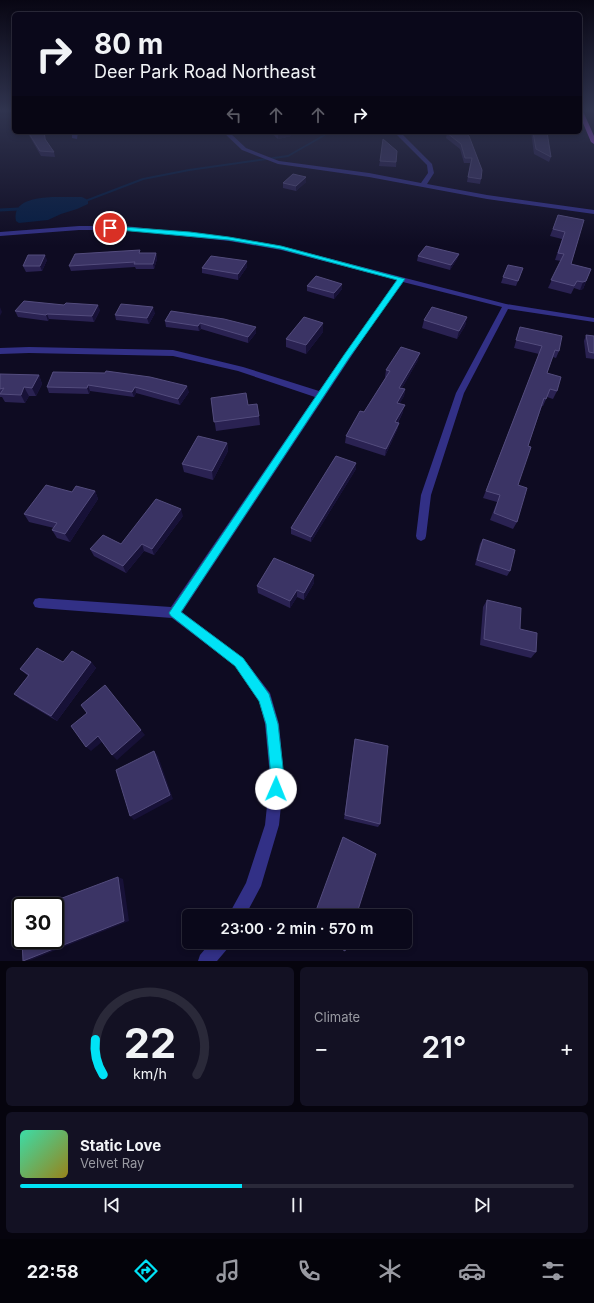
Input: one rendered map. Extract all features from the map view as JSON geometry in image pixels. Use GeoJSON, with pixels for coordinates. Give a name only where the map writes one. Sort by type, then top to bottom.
{"type":"FeatureCollection","features":[{"type":"Feature","properties":{"kind":"street"},"geometry":{"type":"LineString","coordinates":[[261,156],[278,162],[333,169],[487,197],[594,212]]}},
{"type":"Feature","properties":{"kind":"street"},"geometry":{"type":"LineString","coordinates":[[421,156],[430,165],[431,173],[423,185]]}},
{"type":"Feature","properties":{"kind":"street"},"geometry":{"type":"LineString","coordinates":[[0,234],[72,228],[125,228],[229,239],[281,248],[506,306],[594,320]]}},
{"type":"Feature","properties":{"kind":"street"},"geometry":{"type":"LineString","coordinates":[[174,613],[320,395],[401,279]]}},
{"type":"Feature","properties":{"kind":"street"},"geometry":{"type":"LineString","coordinates":[[421,536],[426,495],[460,393],[506,306]]}},
{"type":"Feature","properties":{"kind":"street"},"geometry":{"type":"LineString","coordinates":[[0,351],[174,352],[240,369],[320,395]]}},
{"type":"Feature","properties":{"kind":"street"},"geometry":{"type":"LineString","coordinates":[[39,603],[174,613],[239,662],[264,698],[272,724],[277,777],[272,825],[253,886],[240,909]]}},
{"type":"Feature","properties":{"kind":"street"},"geometry":{"type":"LineString","coordinates":[[206,961],[216,949]]}},
{"type":"Feature","properties":{"kind":"water"},"geometry":{"type":"Polygon","coordinates":[[[52,197],[82,197],[88,200],[88,204],[48,220],[19,223],[16,221],[16,214],[22,204],[33,199],[52,197]]]}},
{"type":"Feature","properties":{"kind":"building"},"geometry":{"type":"Polygon","coordinates":[[[381,156],[397,156],[396,162],[380,161],[381,156]]]}},
{"type":"Feature","properties":{"kind":"building"},"geometry":{"type":"Polygon","coordinates":[[[464,156],[477,156],[482,170],[481,179],[468,177],[472,158],[465,158],[464,156]]]}},
{"type":"Feature","properties":{"kind":"building"},"geometry":{"type":"Polygon","coordinates":[[[293,174],[306,177],[296,186],[283,183],[293,174]]]}},
{"type":"Feature","properties":{"kind":"building"},"geometry":{"type":"Polygon","coordinates":[[[558,215],[584,220],[571,264],[591,269],[586,281],[577,281],[574,286],[551,280],[564,254],[558,253],[565,232],[553,229],[558,215]]]}},
{"type":"Feature","properties":{"kind":"building"},"geometry":{"type":"Polygon","coordinates":[[[426,246],[459,254],[451,265],[418,256],[426,246]]]}},
{"type":"Feature","properties":{"kind":"building"},"geometry":{"type":"Polygon","coordinates":[[[140,250],[139,253],[156,253],[153,264],[134,264],[135,262],[69,266],[75,254],[140,250]]]}},
{"type":"Feature","properties":{"kind":"building"},"geometry":{"type":"Polygon","coordinates":[[[28,255],[45,255],[40,266],[23,266],[28,255]]]}},
{"type":"Feature","properties":{"kind":"building"},"geometry":{"type":"Polygon","coordinates":[[[211,256],[247,261],[238,274],[202,268],[211,256]]]}},
{"type":"Feature","properties":{"kind":"building"},"geometry":{"type":"Polygon","coordinates":[[[508,265],[523,268],[518,281],[503,277],[508,265]]]}},
{"type":"Feature","properties":{"kind":"building"},"geometry":{"type":"Polygon","coordinates":[[[316,276],[342,284],[334,293],[307,286],[316,276]]]}},
{"type":"Feature","properties":{"kind":"building"},"geometry":{"type":"Polygon","coordinates":[[[24,301],[64,305],[66,303],[98,305],[92,316],[46,315],[15,311],[24,301]]]}},
{"type":"Feature","properties":{"kind":"building"},"geometry":{"type":"Polygon","coordinates":[[[121,304],[153,307],[147,318],[115,315],[121,304]]]}},
{"type":"Feature","properties":{"kind":"building"},"geometry":{"type":"Polygon","coordinates":[[[432,307],[467,317],[459,331],[424,320],[432,307]]]}},
{"type":"Feature","properties":{"kind":"building"},"geometry":{"type":"Polygon","coordinates":[[[171,311],[224,319],[256,327],[248,337],[200,323],[198,326],[165,321],[171,311]]]}},
{"type":"Feature","properties":{"kind":"building"},"geometry":{"type":"Polygon","coordinates":[[[304,317],[323,323],[306,345],[286,339],[304,317]]]}},
{"type":"Feature","properties":{"kind":"building"},"geometry":{"type":"Polygon","coordinates":[[[520,327],[562,336],[559,351],[555,350],[547,373],[561,377],[557,391],[550,389],[546,399],[544,398],[528,446],[531,447],[518,485],[527,488],[517,522],[494,513],[500,495],[486,491],[542,346],[516,340],[520,327]]]}},
{"type":"Feature","properties":{"kind":"building"},"geometry":{"type":"Polygon","coordinates":[[[586,335],[594,336],[594,353],[589,352],[586,335]]]}},
{"type":"Feature","properties":{"kind":"building"},"geometry":{"type":"Polygon","coordinates":[[[401,347],[420,353],[399,388],[405,389],[397,403],[405,405],[395,422],[399,423],[386,449],[346,436],[360,411],[364,412],[390,371],[386,370],[401,347]]]}},
{"type":"Feature","properties":{"kind":"building"},"geometry":{"type":"Polygon","coordinates":[[[106,371],[150,377],[187,386],[178,399],[135,387],[132,392],[88,385],[87,388],[47,387],[53,372],[105,373],[106,371]]]}},
{"type":"Feature","properties":{"kind":"building"},"geometry":{"type":"Polygon","coordinates":[[[0,374],[39,375],[32,388],[24,387],[21,395],[0,394],[4,388],[0,389],[0,374]]]}},
{"type":"Feature","properties":{"kind":"building"},"geometry":{"type":"Polygon","coordinates":[[[246,393],[248,405],[257,404],[259,416],[214,422],[211,398],[246,393]]]}},
{"type":"Feature","properties":{"kind":"building"},"geometry":{"type":"Polygon","coordinates":[[[198,436],[227,443],[212,471],[182,464],[198,436]]]}},
{"type":"Feature","properties":{"kind":"building"},"geometry":{"type":"Polygon","coordinates":[[[336,456],[356,463],[311,537],[291,528],[336,456]]]}},
{"type":"Feature","properties":{"kind":"building"},"geometry":{"type":"Polygon","coordinates":[[[46,485],[72,492],[76,486],[95,491],[65,534],[52,530],[57,523],[24,514],[46,485]]]}},
{"type":"Feature","properties":{"kind":"building"},"geometry":{"type":"Polygon","coordinates":[[[156,499],[181,509],[152,549],[142,544],[123,566],[90,549],[103,535],[121,544],[156,499]]]}},
{"type":"Feature","properties":{"kind":"building"},"geometry":{"type":"Polygon","coordinates":[[[483,539],[515,550],[510,571],[477,560],[483,539]]]}},
{"type":"Feature","properties":{"kind":"building"},"geometry":{"type":"Polygon","coordinates":[[[274,558],[314,575],[304,593],[297,590],[290,601],[257,586],[274,558]]]}},
{"type":"Feature","properties":{"kind":"building"},"geometry":{"type":"Polygon","coordinates":[[[487,600],[521,608],[520,629],[537,633],[536,652],[484,639],[487,600]]]}},
{"type":"Feature","properties":{"kind":"building"},"geometry":{"type":"Polygon","coordinates":[[[37,648],[63,662],[72,651],[91,662],[51,716],[14,694],[29,675],[20,669],[37,648]]]}},
{"type":"Feature","properties":{"kind":"building"},"geometry":{"type":"Polygon","coordinates":[[[105,685],[141,730],[112,755],[98,736],[86,747],[71,726],[87,713],[81,705],[105,685]]]}},
{"type":"Feature","properties":{"kind":"building"},"geometry":{"type":"Polygon","coordinates":[[[355,739],[388,746],[380,824],[345,815],[355,739]]]}},
{"type":"Feature","properties":{"kind":"building"},"geometry":{"type":"Polygon","coordinates":[[[154,751],[170,795],[130,816],[116,770],[154,751]]]}},
{"type":"Feature","properties":{"kind":"building"},"geometry":{"type":"Polygon","coordinates":[[[343,837],[376,854],[358,909],[317,909],[343,837]]]}},
{"type":"Feature","properties":{"kind":"building"},"geometry":{"type":"Polygon","coordinates":[[[118,877],[124,921],[64,945],[64,897],[118,877]]]}},
{"type":"Feature","properties":{"kind":"building"},"geometry":{"type":"Polygon","coordinates":[[[22,949],[53,949],[23,961],[22,949]]]}},
{"type":"Feature","properties":{"kind":"waterway"},"geometry":{"type":"LineString","coordinates":[[88,200],[143,179],[189,170],[288,156]]}},
{"type":"Feature","properties":{"kind":"waterway"},"geometry":{"type":"LineString","coordinates":[[0,210],[18,209]]}},
{"type":"Feature","properties":{"kind":"route"},"geometry":{"type":"LineString","coordinates":[[110,228],[190,234],[281,248],[401,279],[346,356],[174,613],[239,662],[264,698],[272,724],[277,777],[276,789]]}}]}
